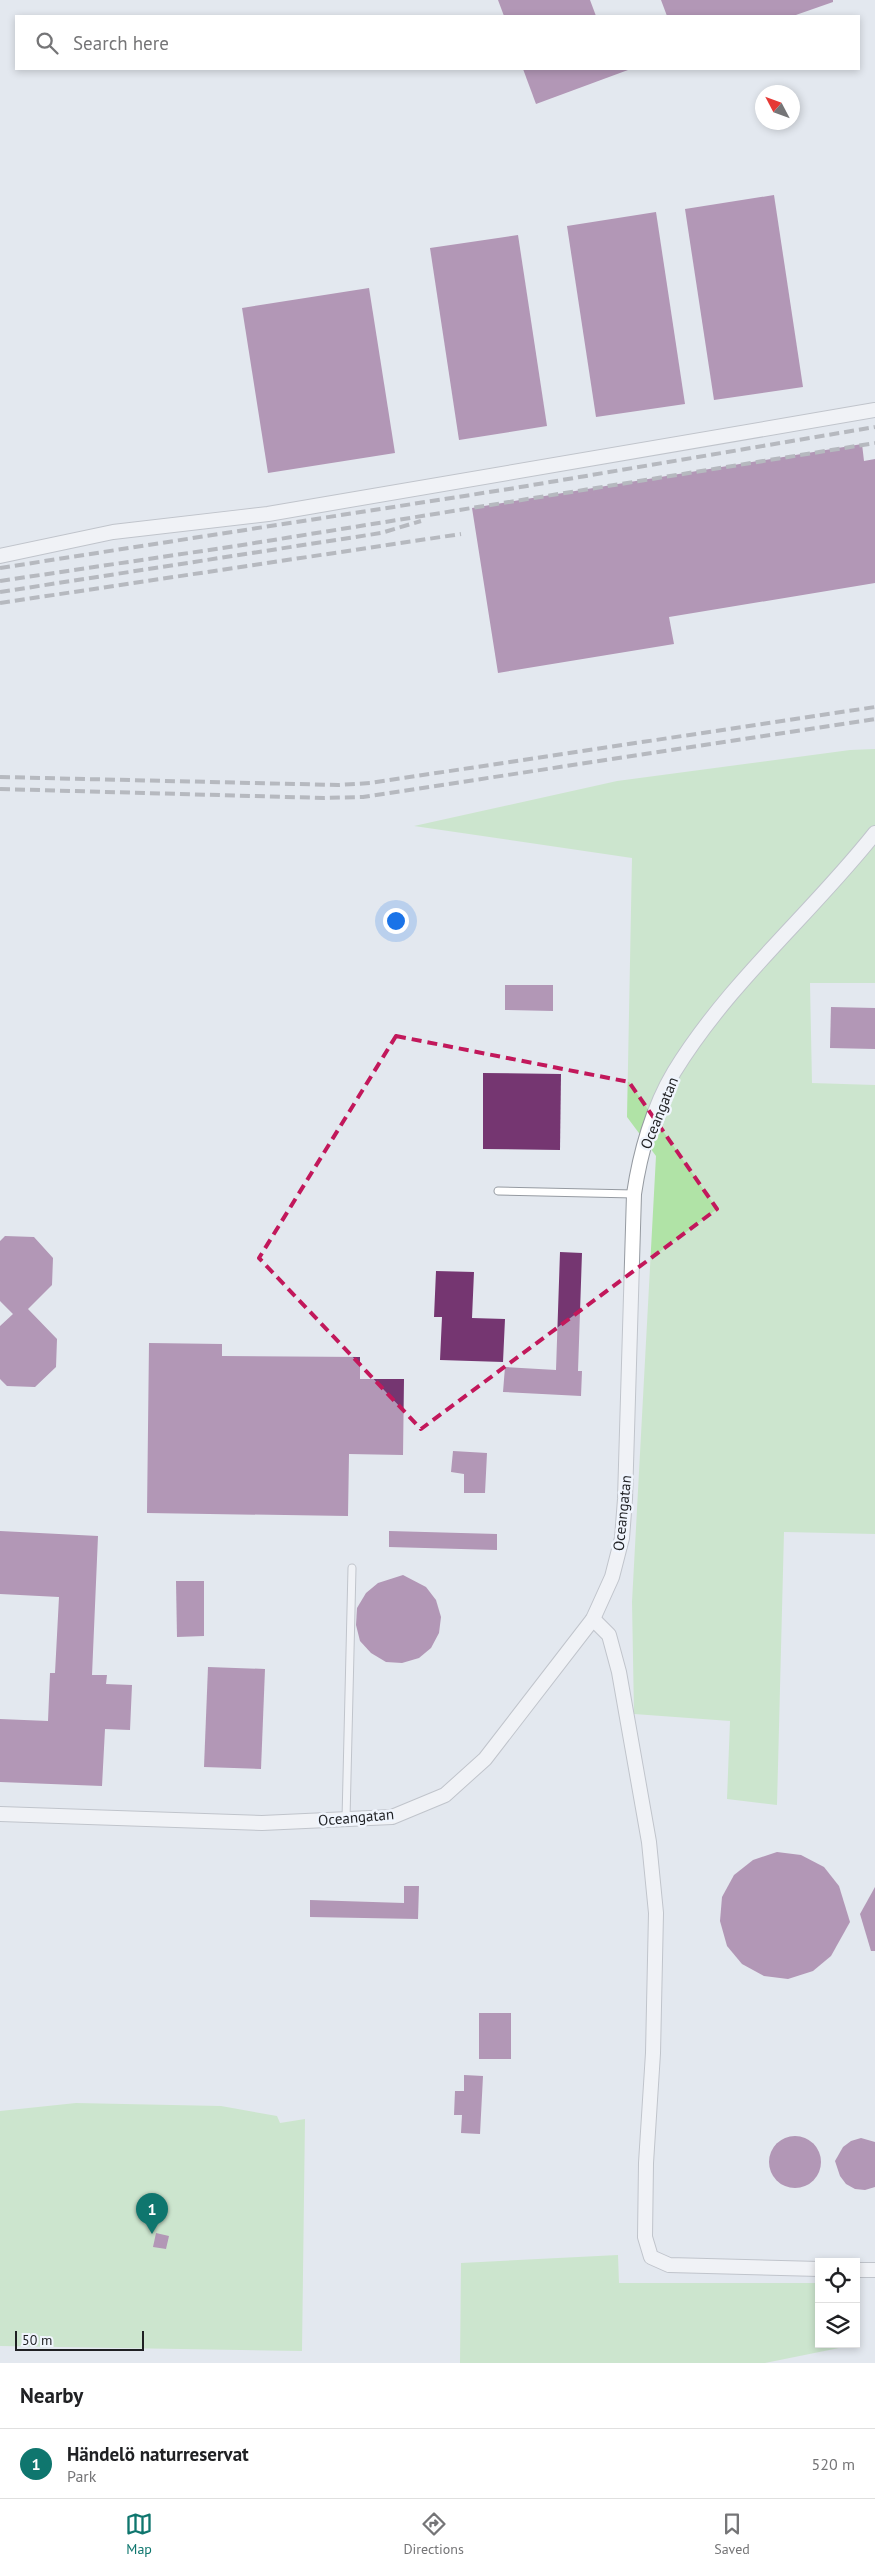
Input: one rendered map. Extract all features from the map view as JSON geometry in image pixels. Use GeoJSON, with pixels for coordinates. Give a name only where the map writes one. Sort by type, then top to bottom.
{"type":"FeatureCollection","features":[{"type":"Feature","properties":{"kind":"street"},"geometry":{"type":"LineString","coordinates":[[0,556],[112,532],[268,514],[875,410]]}},
{"type":"Feature","properties":{"kind":"street","name":"Oceangatan"},"geometry":{"type":"LineString","coordinates":[[0,1814],[262,1822],[392,1817],[445,1795],[485,1760],[593,1619],[612,1577],[622,1538],[626,1489],[634,1194],[638,1168],[653,1120],[673,1074],[704,1026],[785,933],[850,864],[875,833]]}},
{"type":"Feature","properties":{"kind":"street"},"geometry":{"type":"LineString","coordinates":[[593,1619],[609,1635],[619,1672],[649,1842],[656,1913],[653,2053],[646,2163],[645,2237],[651,2257],[669,2265],[815,2269]]}},
{"type":"Feature","properties":{"kind":"street"},"geometry":{"type":"LineString","coordinates":[[860,2270],[875,2270]]}},
{"type":"Feature","properties":{"kind":"lane"},"geometry":{"type":"LineString","coordinates":[[498,1191],[634,1194]]}},
{"type":"Feature","properties":{"kind":"lane"},"geometry":{"type":"LineString","coordinates":[[346,1819],[352,1568]]}},
{"type":"Feature","properties":{"kind":"highlighted area"},"geometry":{"type":"Polygon","coordinates":[[[396,1036],[629,1082],[717,1209],[421,1429],[259,1258],[396,1036]]]}},
{"type":"Feature","properties":{"kind":"green space"},"geometry":{"type":"Polygon","coordinates":[[[875,749],[875,983],[810,983],[812,1083],[875,1085],[875,1534],[784,1532],[777,1805],[727,1799],[730,1721],[634,1714],[632,1602],[656,1156],[627,1117],[632,858],[414,826],[617,781],[850,750],[875,749]]]}},
{"type":"Feature","properties":{"kind":"green space"},"geometry":{"type":"Polygon","coordinates":[[[76,2103],[221,2106],[277,2116],[280,2123],[305,2119],[302,2351],[0,2346],[0,2111],[76,2103]]]}},
{"type":"Feature","properties":{"kind":"green space"},"geometry":{"type":"Polygon","coordinates":[[[618,2255],[619,2283],[815,2283],[815,2348],[839,2348],[765,2363],[460,2363],[461,2263],[618,2255]]]}},
{"type":"Feature","properties":{"kind":"building"},"geometry":{"type":"Polygon","coordinates":[[[498,0],[590,0],[596,15],[504,15],[498,0]]]}},
{"type":"Feature","properties":{"kind":"building"},"geometry":{"type":"Polygon","coordinates":[[[661,0],[833,0],[833,2],[796,15],[667,15],[661,0]]]}},
{"type":"Feature","properties":{"kind":"building"},"geometry":{"type":"Polygon","coordinates":[[[523,70],[628,70],[536,104],[523,70]]]}},
{"type":"Feature","properties":{"kind":"building"},"geometry":{"type":"Polygon","coordinates":[[[774,195],[803,387],[714,400],[685,209],[774,195]]]}},
{"type":"Feature","properties":{"kind":"building"},"geometry":{"type":"Polygon","coordinates":[[[656,212],[685,404],[596,417],[567,226],[656,212]]]}},
{"type":"Feature","properties":{"kind":"building"},"geometry":{"type":"Polygon","coordinates":[[[518,235],[547,426],[459,440],[430,248],[518,235]]]}},
{"type":"Feature","properties":{"kind":"building"},"geometry":{"type":"Polygon","coordinates":[[[369,288],[395,453],[268,473],[242,308],[369,288]]]}},
{"type":"Feature","properties":{"kind":"building"},"geometry":{"type":"Polygon","coordinates":[[[862,444],[864,461],[875,459],[875,583],[669,617],[674,644],[498,673],[472,508],[862,444]]]}},
{"type":"Feature","properties":{"kind":"building"},"geometry":{"type":"Polygon","coordinates":[[[505,985],[553,985],[553,1011],[505,1010],[505,985]]]}},
{"type":"Feature","properties":{"kind":"building"},"geometry":{"type":"Polygon","coordinates":[[[831,1007],[875,1008],[875,1049],[830,1048],[831,1007]]]}},
{"type":"Feature","properties":{"kind":"building"},"geometry":{"type":"Polygon","coordinates":[[[483,1073],[561,1074],[560,1150],[483,1149],[483,1073]]]}},
{"type":"Feature","properties":{"kind":"building"},"geometry":{"type":"Polygon","coordinates":[[[5,1236],[34,1237],[53,1258],[52,1285],[28,1309],[57,1339],[56,1367],[35,1387],[7,1386],[0,1379],[0,1326],[13,1314],[0,1301],[0,1241],[5,1236]]]}},
{"type":"Feature","properties":{"kind":"building"},"geometry":{"type":"Polygon","coordinates":[[[560,1252],[582,1253],[578,1371],[582,1371],[581,1396],[503,1392],[505,1367],[556,1370],[560,1252]]]}},
{"type":"Feature","properties":{"kind":"building"},"geometry":{"type":"Polygon","coordinates":[[[436,1271],[474,1272],[472,1318],[505,1319],[503,1362],[440,1360],[442,1317],[434,1317],[436,1271]]]}},
{"type":"Feature","properties":{"kind":"building"},"geometry":{"type":"Polygon","coordinates":[[[149,1343],[222,1344],[222,1356],[360,1357],[360,1379],[404,1379],[403,1455],[349,1454],[348,1516],[147,1513],[149,1343]]]}},
{"type":"Feature","properties":{"kind":"building"},"geometry":{"type":"Polygon","coordinates":[[[453,1451],[487,1453],[485,1493],[464,1493],[464,1474],[451,1472],[453,1451]]]}},
{"type":"Feature","properties":{"kind":"building"},"geometry":{"type":"Polygon","coordinates":[[[0,1531],[98,1536],[92,1675],[107,1675],[106,1684],[132,1685],[130,1730],[105,1729],[102,1786],[0,1782],[0,1719],[48,1721],[50,1673],[55,1673],[59,1597],[0,1594],[0,1531]]]}},
{"type":"Feature","properties":{"kind":"building"},"geometry":{"type":"Polygon","coordinates":[[[389,1531],[497,1534],[497,1550],[389,1547],[389,1531]]]}},
{"type":"Feature","properties":{"kind":"building"},"geometry":{"type":"Polygon","coordinates":[[[403,1575],[426,1587],[436,1600],[441,1617],[439,1633],[431,1648],[419,1658],[402,1663],[386,1662],[371,1653],[360,1641],[356,1625],[357,1608],[366,1593],[378,1583],[403,1575]]]}},
{"type":"Feature","properties":{"kind":"building"},"geometry":{"type":"Polygon","coordinates":[[[176,1581],[204,1581],[204,1636],[177,1637],[176,1581]]]}},
{"type":"Feature","properties":{"kind":"building"},"geometry":{"type":"Polygon","coordinates":[[[208,1667],[265,1669],[261,1769],[204,1767],[208,1667]]]}},
{"type":"Feature","properties":{"kind":"building"},"geometry":{"type":"Polygon","coordinates":[[[777,1852],[801,1855],[824,1867],[839,1886],[850,1922],[831,1956],[813,1971],[788,1979],[764,1976],[742,1964],[727,1946],[720,1921],[722,1897],[734,1875],[753,1860],[777,1852]]]}},
{"type":"Feature","properties":{"kind":"building"},"geometry":{"type":"Polygon","coordinates":[[[404,1886],[419,1886],[418,1919],[310,1917],[310,1900],[404,1903],[404,1886]]]}},
{"type":"Feature","properties":{"kind":"building"},"geometry":{"type":"Polygon","coordinates":[[[875,1887],[875,1951],[871,1951],[860,1914],[875,1887]]]}},
{"type":"Feature","properties":{"kind":"building"},"geometry":{"type":"Polygon","coordinates":[[[479,2013],[511,2013],[511,2059],[479,2059],[479,2013]]]}},
{"type":"Feature","properties":{"kind":"building"},"geometry":{"type":"Polygon","coordinates":[[[464,2075],[483,2076],[480,2134],[461,2133],[462,2115],[454,2115],[455,2091],[464,2091],[464,2075]]]}},
{"type":"Feature","properties":{"kind":"building"},"geometry":{"type":"Polygon","coordinates":[[[795,2136],[805,2138],[813,2144],[819,2152],[821,2162],[819,2172],[813,2180],[805,2186],[795,2188],[785,2186],[777,2180],[771,2172],[769,2162],[771,2152],[777,2144],[785,2138],[795,2136]]]}},
{"type":"Feature","properties":{"kind":"building"},"geometry":{"type":"Polygon","coordinates":[[[861,2138],[875,2142],[875,2187],[865,2190],[855,2189],[846,2184],[840,2176],[835,2161],[843,2147],[851,2141],[861,2138]]]}},
{"type":"Feature","properties":{"kind":"building"},"geometry":{"type":"Polygon","coordinates":[[[156,2233],[169,2236],[166,2249],[153,2247],[156,2233]]]}},
{"type":"Feature","properties":{"kind":"railway"},"geometry":{"type":"LineString","coordinates":[[0,568],[509,489],[875,427]]}},
{"type":"Feature","properties":{"kind":"railway"},"geometry":{"type":"LineString","coordinates":[[0,581],[236,546],[875,443]]}},
{"type":"Feature","properties":{"kind":"railway"},"geometry":{"type":"LineString","coordinates":[[0,592],[381,533],[421,521]]}},
{"type":"Feature","properties":{"kind":"railway"},"geometry":{"type":"LineString","coordinates":[[0,603],[461,534]]}},
{"type":"Feature","properties":{"kind":"railway"},"geometry":{"type":"LineString","coordinates":[[0,777],[338,785],[370,783],[875,707]]}},
{"type":"Feature","properties":{"kind":"railway"},"geometry":{"type":"LineString","coordinates":[[0,789],[324,798],[363,797],[875,719]]}},
{"type":"Feature","properties":{"kind":"place","name":"Händelö naturreservat"},"geometry":{"type":"Point","coordinates":[152,2234]}}]}
